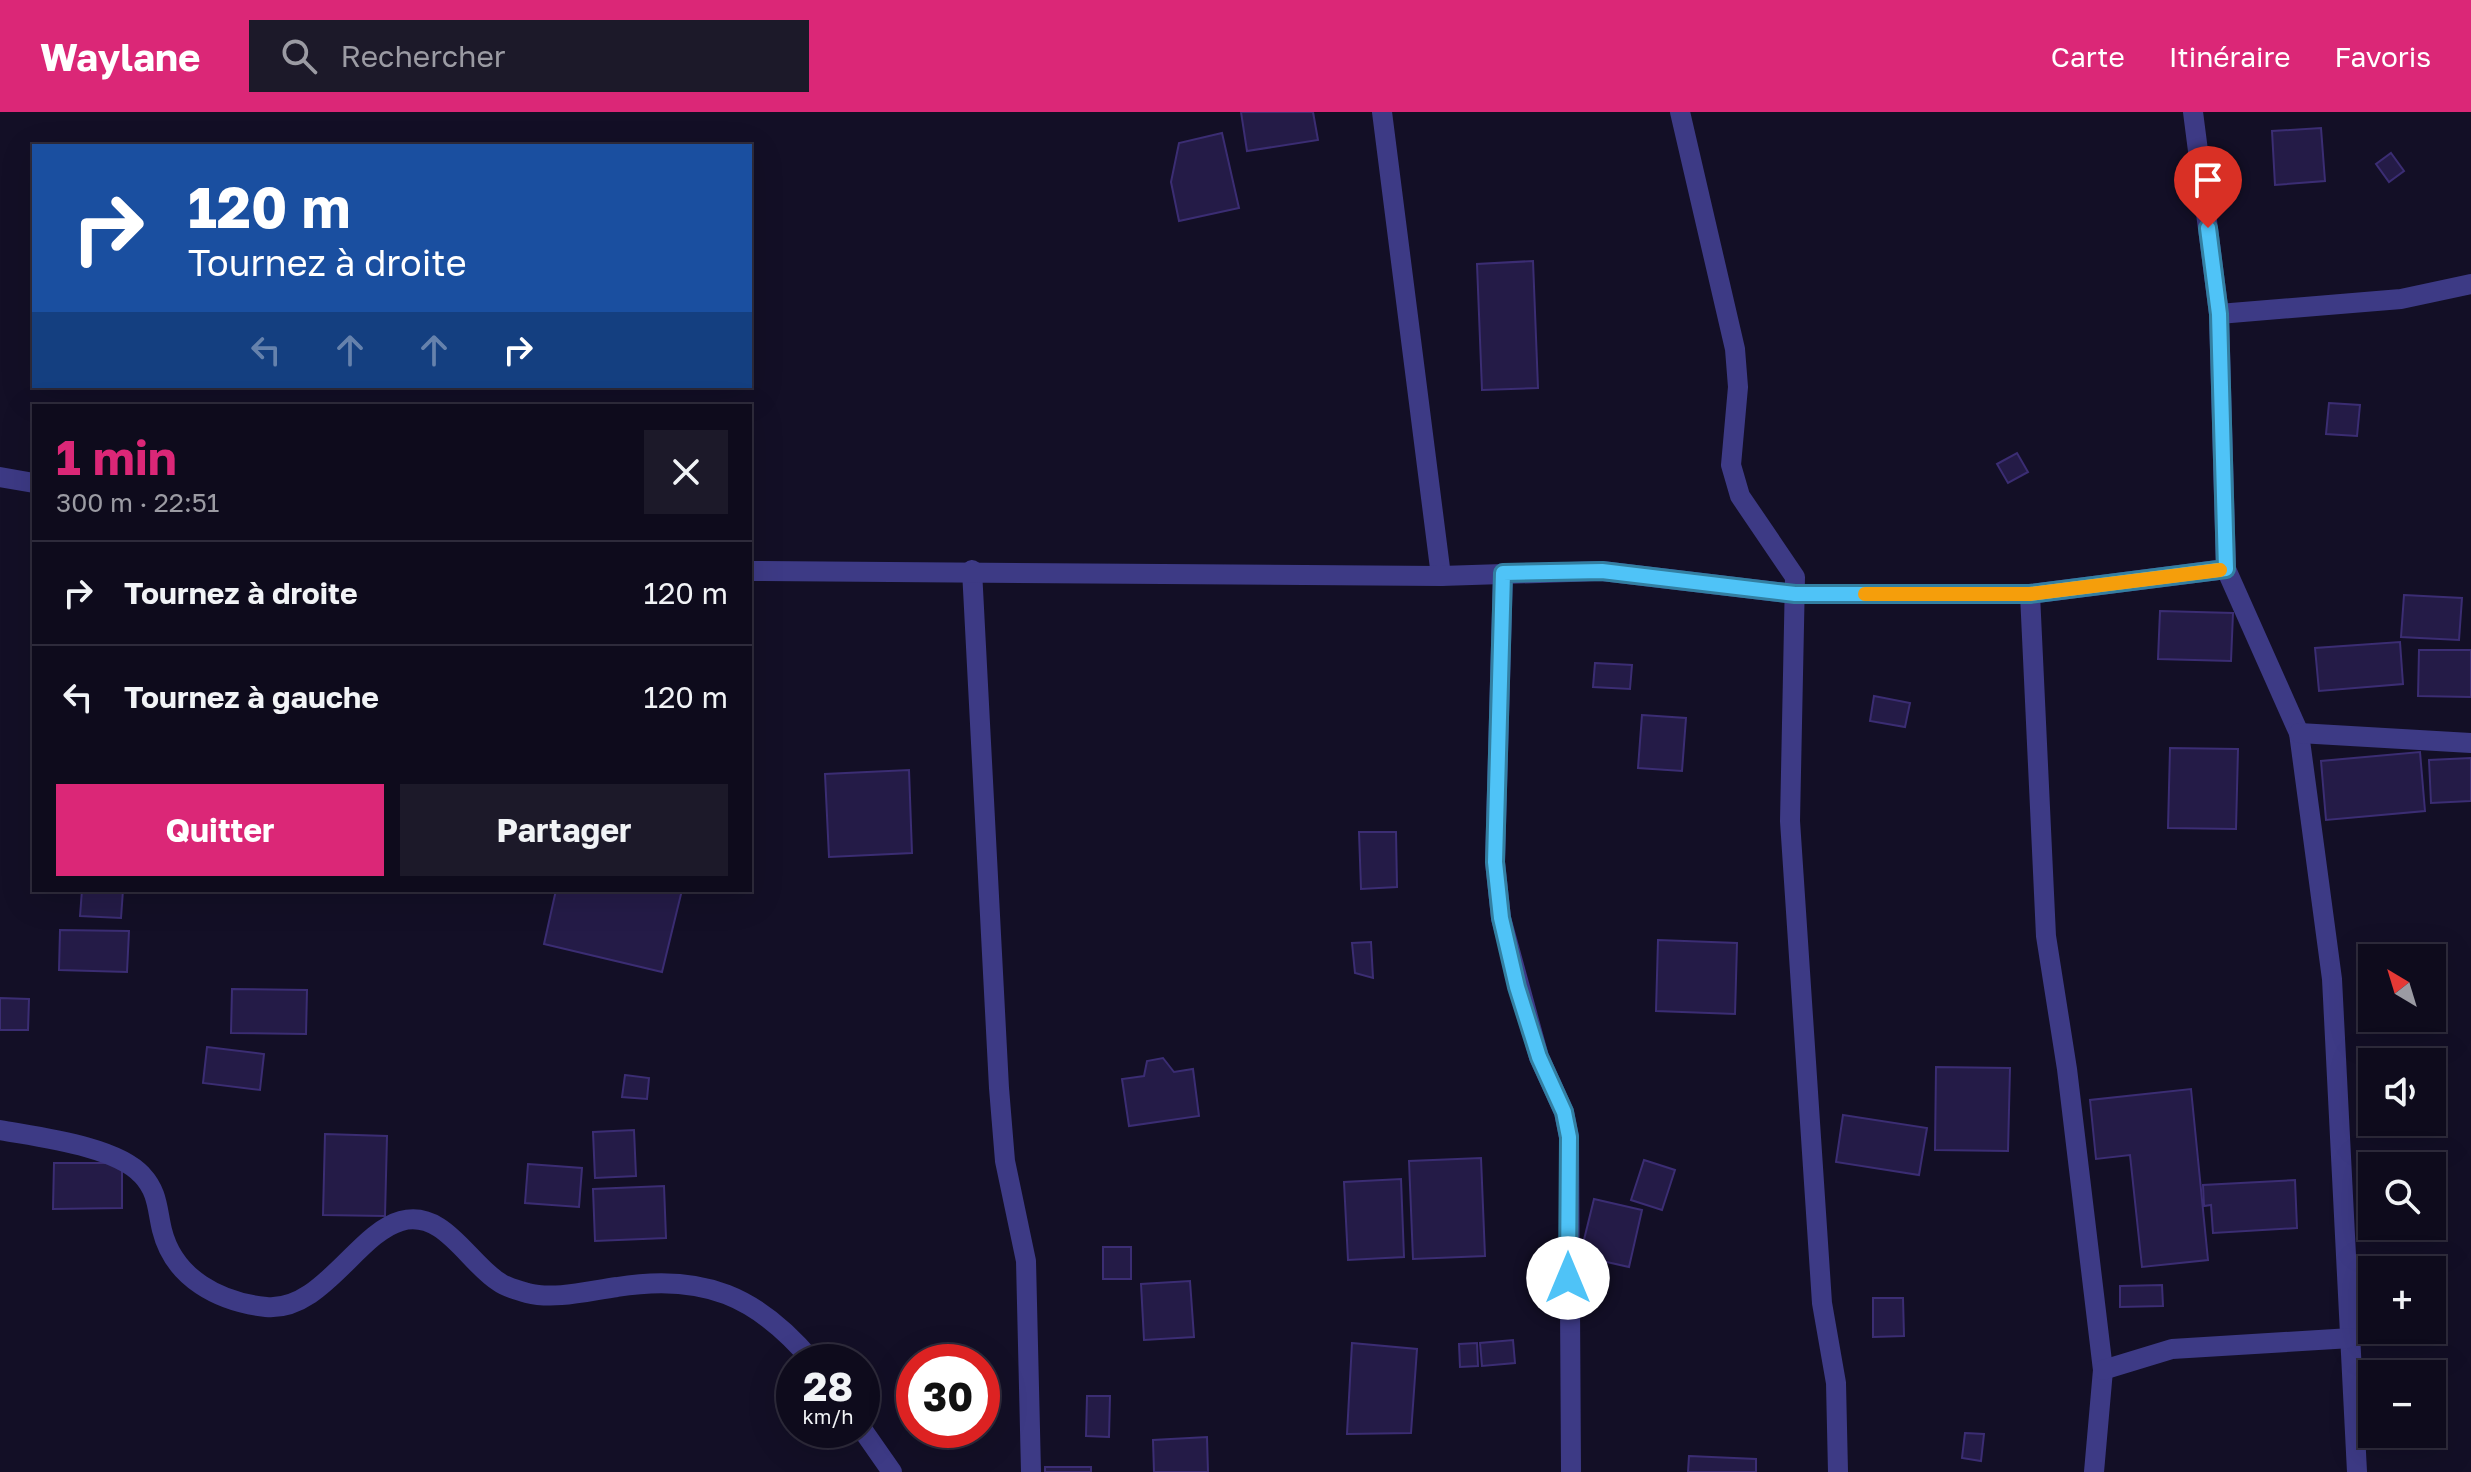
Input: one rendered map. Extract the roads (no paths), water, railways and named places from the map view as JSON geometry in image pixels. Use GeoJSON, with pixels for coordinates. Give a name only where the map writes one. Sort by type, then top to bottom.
{"type":"FeatureCollection","features":[{"type":"Feature","properties":{"kind":"street"},"geometry":{"type":"LineString","coordinates":[[1382,112],[1441,576]]}},
{"type":"Feature","properties":{"kind":"street"},"geometry":{"type":"LineString","coordinates":[[1680,112],[1735,349],[1738,387],[1731,465],[1740,496],[1795,577],[1790,821],[1822,1303],[1836,1383],[1838,1472]]}},
{"type":"Feature","properties":{"kind":"street"},"geometry":{"type":"LineString","coordinates":[[2193,112],[2219,314],[2226,569],[2299,733],[2332,979],[2357,1472]]}},
{"type":"Feature","properties":{"kind":"street"},"geometry":{"type":"LineString","coordinates":[[2219,314],[2401,299],[2471,284]]}},
{"type":"Feature","properties":{"kind":"street"},"geometry":{"type":"LineString","coordinates":[[0,477],[32,483]]}},
{"type":"Feature","properties":{"kind":"street"},"geometry":{"type":"LineString","coordinates":[[752,571],[972,570],[1441,576],[1602,571],[1795,594],[2030,594],[2226,569]]}},
{"type":"Feature","properties":{"kind":"street"},"geometry":{"type":"LineString","coordinates":[[972,570],[999,1088],[1005,1161],[1026,1261],[1030,1309],[1031,1472]]}},
{"type":"Feature","properties":{"kind":"street"},"geometry":{"type":"LineString","coordinates":[[1503,573],[1495,862],[1501,918],[1517,987],[1539,1057],[1564,1112],[1569,1137],[1571,1472]]}},
{"type":"Feature","properties":{"kind":"street"},"geometry":{"type":"LineString","coordinates":[[2030,594],[2046,936],[2067,1069],[2103,1370],[2094,1472]]}},
{"type":"Feature","properties":{"kind":"street"},"geometry":{"type":"LineString","coordinates":[[2299,733],[2471,743]]}},
{"type":"Feature","properties":{"kind":"street"},"geometry":{"type":"LineString","coordinates":[[0,1130],[50,1139],[120,1159],[141,1173],[156,1194],[163,1233],[175,1258],[204,1291],[223,1297],[269,1307],[293,1301],[316,1290],[385,1230],[401,1221],[422,1221],[439,1226],[499,1283],[540,1296],[642,1283],[684,1284],[733,1295],[765,1312],[798,1344]]}},
{"type":"Feature","properties":{"kind":"street"},"geometry":{"type":"LineString","coordinates":[[2103,1370],[2172,1349],[2351,1338]]}},
{"type":"Feature","properties":{"kind":"street"},"geometry":{"type":"LineString","coordinates":[[875,1448],[892,1472]]}}]}
